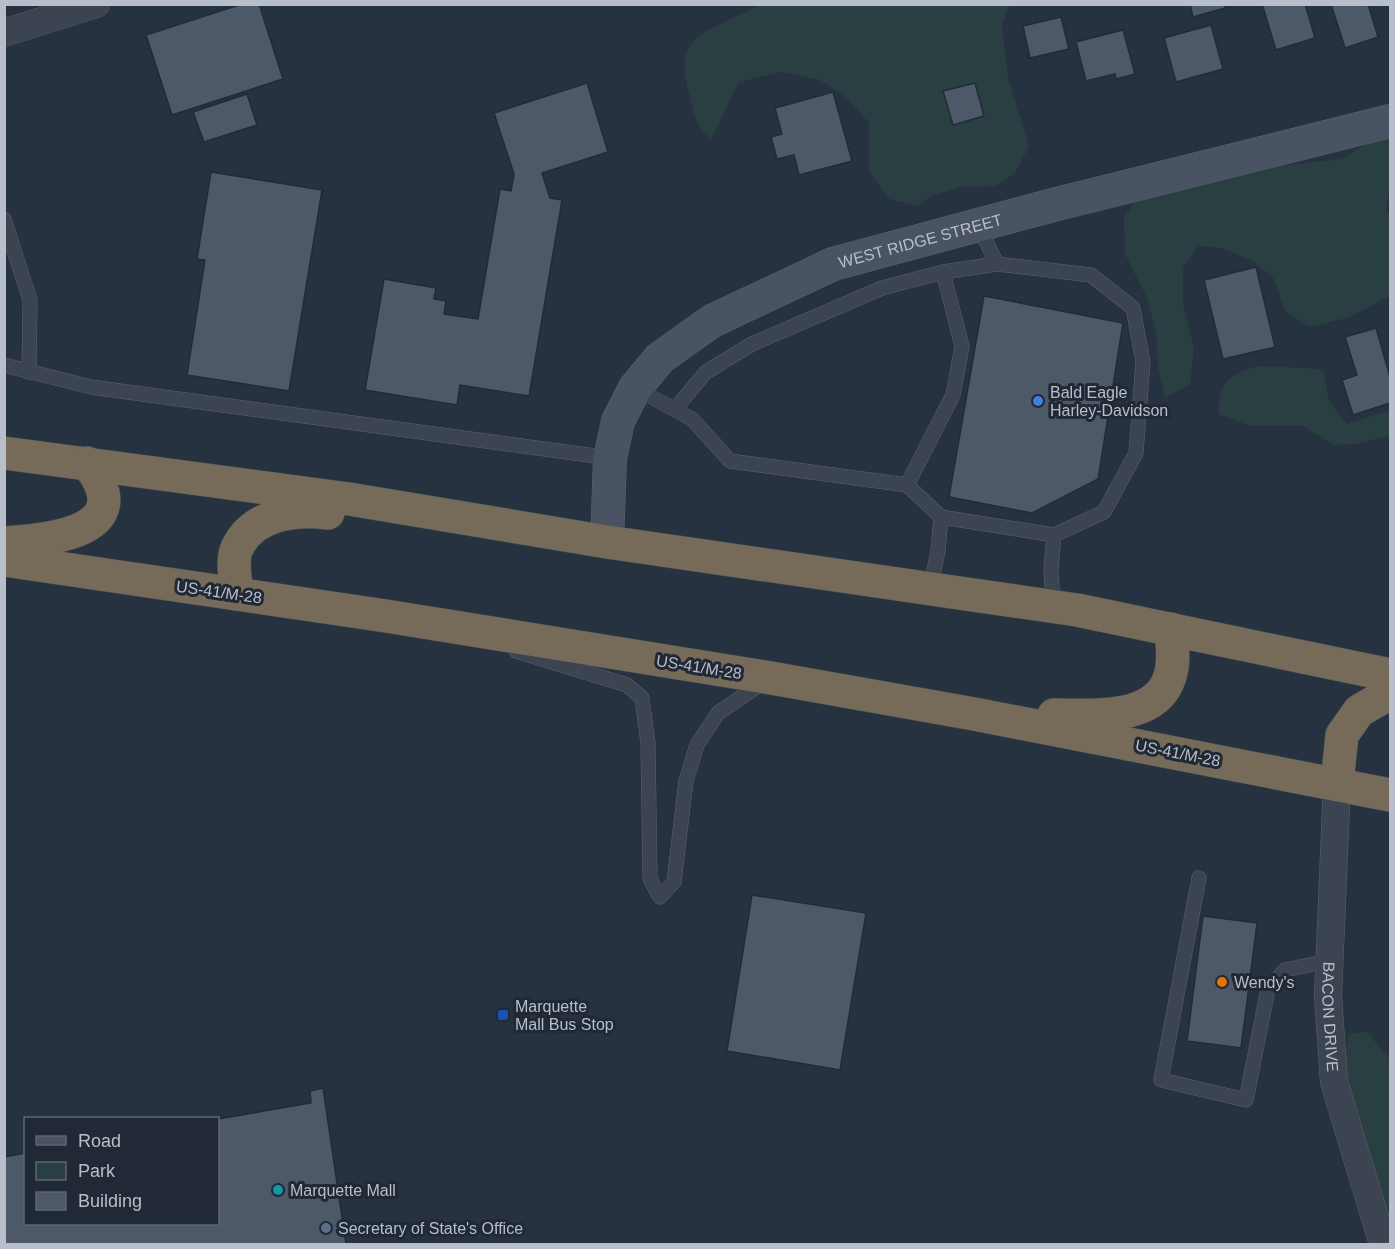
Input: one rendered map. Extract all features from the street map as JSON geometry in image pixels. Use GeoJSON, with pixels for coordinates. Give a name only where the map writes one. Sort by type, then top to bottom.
{"type":"FeatureCollection","features":[{"type":"Feature","properties":{"kind":"highway"},"geometry":{"type":"LineString","coordinates":[[4,453],[349,499],[608,542],[1053,606],[1390,675]]}},
{"type":"Feature","properties":{"kind":"highway"},"geometry":{"type":"LineString","coordinates":[[4,543],[66,537],[97,517],[105,502],[104,494],[99,477],[87,463]]}},
{"type":"Feature","properties":{"kind":"highway"},"geometry":{"type":"LineString","coordinates":[[237,594],[234,564],[237,548],[252,528],[283,513],[304,510],[462,533],[550,532]]}},
{"type":"Feature","properties":{"kind":"highway","name":"US-41/M-28"},"geometry":{"type":"LineString","coordinates":[[4,560],[237,594],[771,678],[974,714],[1390,795]]}},
{"type":"Feature","properties":{"kind":"highway"},"geometry":{"type":"LineString","coordinates":[[974,714],[1086,715],[1119,713],[1139,708],[1155,698],[1170,679],[1173,664],[1171,629]]}},
{"type":"Feature","properties":{"kind":"highway"},"geometry":{"type":"LineString","coordinates":[[1337,783],[1342,735],[1359,711],[1390,693]]}},
{"type":"Feature","properties":{"kind":"street"},"geometry":{"type":"LineString","coordinates":[[4,33],[96,4]]}},
{"type":"Feature","properties":{"kind":"street","name":"WEST RIDGE STREET"},"geometry":{"type":"LineString","coordinates":[[608,542],[610,458],[618,421],[635,388],[660,358],[712,321],[773,290],[833,264],[1390,121]]}},
{"type":"Feature","properties":{"kind":"street","name":"BACON DRIVE"},"geometry":{"type":"LineString","coordinates":[[1337,783],[1328,1003],[1334,1082],[1383,1245]]}},
{"type":"Feature","properties":{"kind":"lane"},"geometry":{"type":"LineString","coordinates":[[4,219],[30,300],[29,372]]}},
{"type":"Feature","properties":{"kind":"lane"},"geometry":{"type":"LineString","coordinates":[[978,225],[997,264]]}},
{"type":"Feature","properties":{"kind":"lane"},"geometry":{"type":"LineString","coordinates":[[635,388],[692,418],[730,461],[907,485],[941,517],[1054,535],[1104,512],[1136,453],[1143,362],[1133,308],[1092,275],[997,264],[943,272],[882,288],[752,344],[705,372],[675,409]]}},
{"type":"Feature","properties":{"kind":"lane"},"geometry":{"type":"LineString","coordinates":[[907,485],[953,395],[962,345],[943,272]]}},
{"type":"Feature","properties":{"kind":"lane"},"geometry":{"type":"LineString","coordinates":[[4,365],[91,387],[610,458]]}},
{"type":"Feature","properties":{"kind":"lane"},"geometry":{"type":"LineString","coordinates":[[930,589],[941,517]]}},
{"type":"Feature","properties":{"kind":"lane"},"geometry":{"type":"LineString","coordinates":[[1053,606],[1054,535]]}},
{"type":"Feature","properties":{"kind":"lane"},"geometry":{"type":"LineString","coordinates":[[437,625],[627,685],[642,698],[648,743],[650,879],[660,897],[674,882],[686,781],[697,745],[718,713],[771,678]]}},
{"type":"Feature","properties":{"kind":"lane"},"geometry":{"type":"LineString","coordinates":[[1199,878],[1161,1080],[1246,1100],[1268,989],[1285,970],[1329,961]]}},
{"type":"Feature","properties":{"kind":"green space"},"geometry":{"type":"Polygon","coordinates":[[[758,5],[1009,5],[1002,26],[1008,77],[1029,147],[1015,172],[997,186],[961,187],[933,195],[917,206],[889,199],[869,171],[869,123],[845,96],[820,80],[781,72],[739,82],[710,139],[694,113],[685,72],[686,56],[691,44],[701,35],[758,5]]]}},
{"type":"Feature","properties":{"kind":"green space"},"geometry":{"type":"Polygon","coordinates":[[[1390,136],[1390,186],[1386,209],[1390,217],[1390,296],[1347,318],[1309,327],[1285,311],[1274,279],[1250,259],[1220,248],[1198,246],[1183,268],[1183,305],[1194,348],[1190,384],[1165,398],[1158,368],[1156,333],[1147,298],[1125,254],[1124,217],[1137,199],[1268,167],[1342,159],[1373,140],[1390,136]]]}},
{"type":"Feature","properties":{"kind":"green space"},"geometry":{"type":"Polygon","coordinates":[[[1257,366],[1323,369],[1329,401],[1347,424],[1390,410],[1390,436],[1355,444],[1333,445],[1303,426],[1250,426],[1219,414],[1220,394],[1227,381],[1257,366]]]}},
{"type":"Feature","properties":{"kind":"green space"},"geometry":{"type":"Polygon","coordinates":[[[1366,1031],[1390,1059],[1390,1235],[1343,1077],[1348,1035],[1366,1031]]]}},
{"type":"Feature","properties":{"kind":"building"},"geometry":{"type":"Polygon","coordinates":[[[242,4],[259,4],[283,79],[172,115],[146,35],[242,4]]]}},
{"type":"Feature","properties":{"kind":"building"},"geometry":{"type":"Polygon","coordinates":[[[1190,4],[1224,4],[1225,8],[1193,17],[1190,4]]]}},
{"type":"Feature","properties":{"kind":"building"},"geometry":{"type":"Polygon","coordinates":[[[1262,4],[1305,4],[1315,38],[1276,50],[1262,4]]]}},
{"type":"Feature","properties":{"kind":"building"},"geometry":{"type":"Polygon","coordinates":[[[1331,4],[1368,4],[1378,37],[1345,48],[1331,4]]]}},
{"type":"Feature","properties":{"kind":"building"},"geometry":{"type":"Polygon","coordinates":[[[1061,17],[1069,49],[1030,58],[1023,26],[1061,17]]]}},
{"type":"Feature","properties":{"kind":"building"},"geometry":{"type":"Polygon","coordinates":[[[1211,25],[1223,69],[1176,82],[1164,38],[1211,25]]]}},
{"type":"Feature","properties":{"kind":"building"},"geometry":{"type":"Polygon","coordinates":[[[1123,30],[1135,74],[1116,79],[1115,74],[1086,81],[1076,42],[1123,30]]]}},
{"type":"Feature","properties":{"kind":"building"},"geometry":{"type":"Polygon","coordinates":[[[587,83],[608,152],[542,173],[550,198],[562,200],[529,396],[460,385],[457,405],[365,390],[384,279],[436,288],[434,299],[446,301],[444,314],[478,319],[500,189],[511,191],[514,174],[494,113],[587,83]]]}},
{"type":"Feature","properties":{"kind":"building"},"geometry":{"type":"Polygon","coordinates":[[[975,83],[984,116],[953,125],[943,91],[975,83]]]}},
{"type":"Feature","properties":{"kind":"building"},"geometry":{"type":"Polygon","coordinates":[[[833,92],[852,161],[799,175],[794,155],[777,159],[771,137],[782,134],[775,108],[833,92]]]}},
{"type":"Feature","properties":{"kind":"building"},"geometry":{"type":"Polygon","coordinates":[[[247,94],[257,125],[204,142],[193,112],[247,94]]]}},
{"type":"Feature","properties":{"kind":"building"},"geometry":{"type":"Polygon","coordinates":[[[211,172],[322,190],[289,391],[187,375],[205,260],[197,259],[211,172]]]}},
{"type":"Feature","properties":{"kind":"building"},"geometry":{"type":"Polygon","coordinates":[[[1256,267],[1275,347],[1223,359],[1204,280],[1256,267]]]}},
{"type":"Feature","properties":{"kind":"building","name":"Bald Eagle Harley-Davidson"},"geometry":{"type":"Polygon","coordinates":[[[984,296],[1123,323],[1098,479],[1032,513],[949,497],[984,296]]]}},
{"type":"Feature","properties":{"kind":"building"},"geometry":{"type":"Polygon","coordinates":[[[1376,328],[1390,377],[1390,403],[1353,415],[1342,380],[1357,375],[1345,337],[1376,328]]]}},
{"type":"Feature","properties":{"kind":"building"},"geometry":{"type":"Polygon","coordinates":[[[752,895],[866,913],[840,1070],[727,1051],[752,895]]]}},
{"type":"Feature","properties":{"kind":"building","name":"Wendy's"},"geometry":{"type":"Polygon","coordinates":[[[1203,916],[1257,923],[1241,1048],[1187,1041],[1203,916]]]}},
{"type":"Feature","properties":{"kind":"building","name":"Marquette Mall"},"geometry":{"type":"Polygon","coordinates":[[[323,1088],[346,1244],[4,1244],[4,1157],[24,1153],[24,1225],[219,1225],[219,1119],[311,1103],[310,1091],[323,1088]]]}},
{"type":"Feature","properties":{"kind":"place","name":"Bald Eagle Harley-Davidson"},"geometry":{"type":"Point","coordinates":[1038,401]}},
{"type":"Feature","properties":{"kind":"place","name":"Wendy's"},"geometry":{"type":"Point","coordinates":[1222,982]}},
{"type":"Feature","properties":{"kind":"place","name":"Marquette Mall Bus Stop"},"geometry":{"type":"Point","coordinates":[503,1015]}},
{"type":"Feature","properties":{"kind":"place","name":"Marquette Mall"},"geometry":{"type":"Point","coordinates":[278,1190]}},
{"type":"Feature","properties":{"kind":"place","name":"Secretary of State's Office"},"geometry":{"type":"Point","coordinates":[326,1228]}}]}
